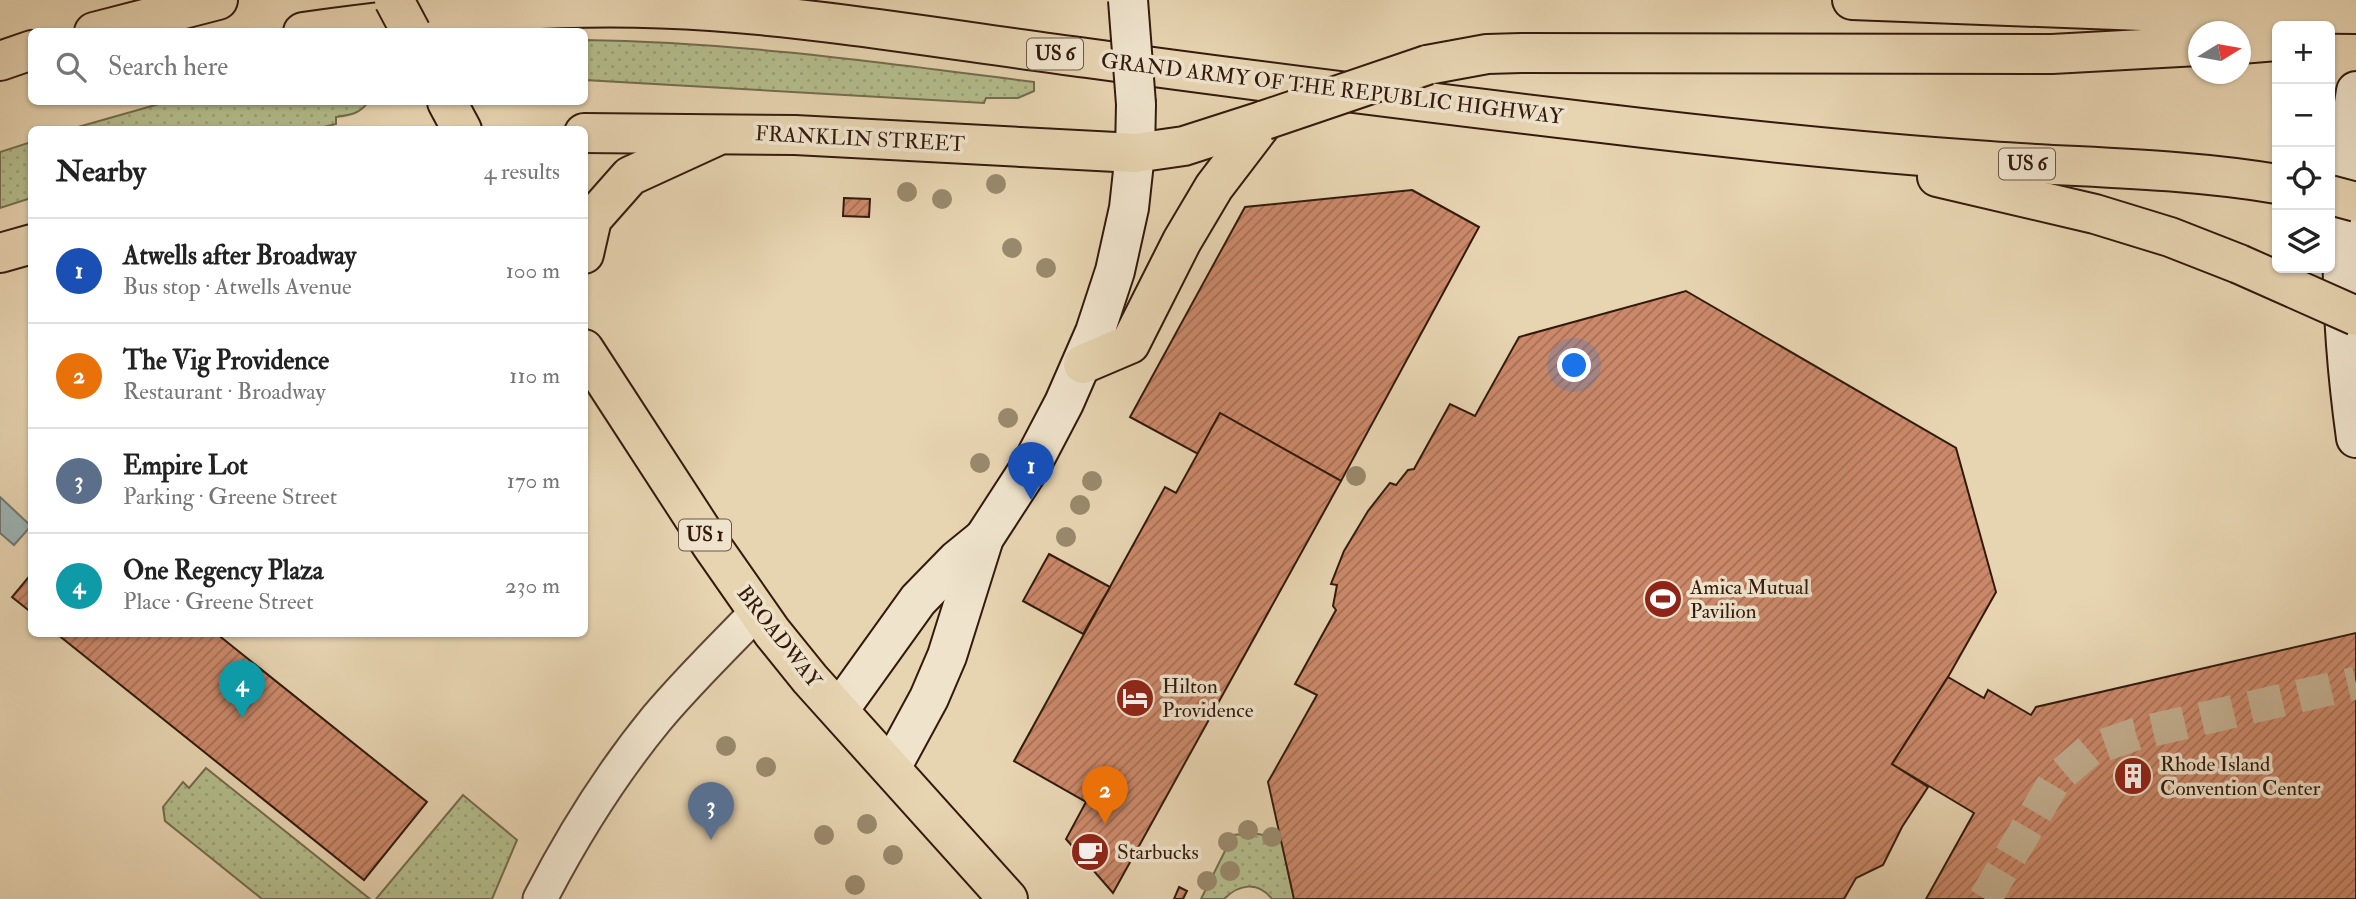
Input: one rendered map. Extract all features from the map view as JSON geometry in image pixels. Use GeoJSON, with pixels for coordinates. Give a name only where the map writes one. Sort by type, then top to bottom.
{"type":"FeatureCollection","features":[{"type":"Feature","properties":{"kind":"main road"},"geometry":{"type":"LineString","coordinates":[[110,28],[218,0]]}},
{"type":"Feature","properties":{"kind":"main road"},"geometry":{"type":"LineString","coordinates":[[394,0],[409,28]]}},
{"type":"Feature","properties":{"kind":"main road"},"geometry":{"type":"LineString","coordinates":[[891,768],[929,698],[947,656],[984,538],[1032,464],[1083,364],[1115,271],[1129,208],[1135,153],[1136,104],[1128,0]]}},
{"type":"Feature","properties":{"kind":"main road"},"geometry":{"type":"LineString","coordinates":[[1852,0],[2074,9],[2262,35],[2356,14]]}},
{"type":"Feature","properties":{"kind":"main road","name":"GRAND ARMY OF THE REPUBLIC HIGHWAY"},"geometry":{"type":"LineString","coordinates":[[335,28],[488,12],[633,8],[710,11],[830,24],[1350,93],[1805,146],[2263,182]]}},
{"type":"Feature","properties":{"kind":"main road"},"geometry":{"type":"LineString","coordinates":[[2335,36],[2356,34]]}},
{"type":"Feature","properties":{"kind":"main road","name":"FRANKLIN STREET"},"geometry":{"type":"LineString","coordinates":[[588,133],[724,133],[1135,153],[1193,143],[1427,65],[1488,54],[2052,54],[2188,47]]}},
{"type":"Feature","properties":{"kind":"main road"},"geometry":{"type":"LineString","coordinates":[[0,61],[28,51]]}},
{"type":"Feature","properties":{"kind":"main road"},"geometry":{"type":"LineString","coordinates":[[0,74],[28,70]]}},
{"type":"Feature","properties":{"kind":"main road"},"geometry":{"type":"LineString","coordinates":[[2356,91],[2342,208],[2345,333],[2356,438]]}},
{"type":"Feature","properties":{"kind":"main road"},"geometry":{"type":"LineString","coordinates":[[449,105],[460,126]]}},
{"type":"Feature","properties":{"kind":"main road"},"geometry":{"type":"LineString","coordinates":[[1083,364],[1130,344],[1182,241],[1213,187],[1265,120]]}},
{"type":"Feature","properties":{"kind":"main road"},"geometry":{"type":"LineString","coordinates":[[588,238],[593,219],[630,176],[724,133]]}},
{"type":"Feature","properties":{"kind":"main road"},"geometry":{"type":"LineString","coordinates":[[1805,146],[2095,214],[2169,237],[2239,264],[2356,316]]}},
{"type":"Feature","properties":{"kind":"main road"},"geometry":{"type":"LineString","coordinates":[[2335,196],[2356,202]]}},
{"type":"Feature","properties":{"kind":"main road"},"geometry":{"type":"LineString","coordinates":[[0,253],[28,245]]}},
{"type":"Feature","properties":{"kind":"main road","name":"BROADWAY"},"geometry":{"type":"LineString","coordinates":[[588,355],[757,611],[790,655],[1008,899]]}},
{"type":"Feature","properties":{"kind":"main road"},"geometry":{"type":"LineString","coordinates":[[839,710],[918,600],[957,560],[984,538]]}},
{"type":"Feature","properties":{"kind":"street"},"geometry":{"type":"LineString","coordinates":[[540,899],[583,820],[607,784],[656,719],[757,611]]}},
{"type":"Feature","properties":{"kind":"green space"},"geometry":{"type":"Polygon","coordinates":[[[588,40],[754,49],[1034,82],[1034,91],[1018,98],[986,98],[984,103],[588,80],[588,40]]]}},
{"type":"Feature","properties":{"kind":"green space"},"geometry":{"type":"Polygon","coordinates":[[[155,105],[366,105],[350,115],[336,117],[336,124],[328,126],[82,126],[155,105]]]}},
{"type":"Feature","properties":{"kind":"green space"},"geometry":{"type":"Polygon","coordinates":[[[28,143],[28,199],[0,208],[0,152],[28,143]]]}},
{"type":"Feature","properties":{"kind":"green space"},"geometry":{"type":"Polygon","coordinates":[[[206,768],[370,899],[262,899],[165,821],[163,807],[183,782],[189,788],[206,768]]]}},
{"type":"Feature","properties":{"kind":"green space"},"geometry":{"type":"Polygon","coordinates":[[[463,795],[517,840],[492,899],[376,899],[463,795]]]}},
{"type":"Feature","properties":{"kind":"green space"},"geometry":{"type":"Polygon","coordinates":[[[1253,833],[1282,842],[1294,899],[1272,899],[1261,889],[1248,887],[1236,890],[1224,899],[1201,899],[1233,835],[1253,833]]]}},
{"type":"Feature","properties":{"kind":"water"},"geometry":{"type":"Polygon","coordinates":[[[0,497],[28,523],[28,529],[14,545],[0,533],[0,497]]]}},
{"type":"Feature","properties":{"kind":"building"},"geometry":{"type":"Polygon","coordinates":[[[1412,190],[1479,227],[1341,481],[1220,413],[1198,454],[1130,417],[1245,207],[1412,190]]]}},
{"type":"Feature","properties":{"kind":"building"},"geometry":{"type":"Polygon","coordinates":[[[844,198],[870,199],[869,217],[843,216],[844,198]]]}},
{"type":"Feature","properties":{"kind":"building","name":"Amica Mutual Pavilion"},"geometry":{"type":"Polygon","coordinates":[[[1686,291],[1956,448],[1996,592],[1948,677],[1892,764],[1928,787],[1902,827],[1883,865],[1856,878],[1844,899],[1294,899],[1268,782],[1317,695],[1295,684],[1336,610],[1333,606],[1337,585],[1331,584],[1344,551],[1368,511],[1390,483],[1396,485],[1408,470],[1414,469],[1450,404],[1475,416],[1519,337],[1686,291]]]}},
{"type":"Feature","properties":{"kind":"building","name":"Hilton Providence"},"geometry":{"type":"Polygon","coordinates":[[[1220,413],[1341,481],[1113,893],[1066,839],[1086,802],[1014,761],[1165,487],[1176,493],[1220,413]]]}},
{"type":"Feature","properties":{"kind":"building"},"geometry":{"type":"Polygon","coordinates":[[[1049,554],[1110,587],[1083,634],[1023,601],[1049,554]]]}},
{"type":"Feature","properties":{"kind":"building"},"geometry":{"type":"Polygon","coordinates":[[[28,578],[28,610],[12,597],[28,578]]]}},
{"type":"Feature","properties":{"kind":"building","name":"Rhode Island Convention Center"},"geometry":{"type":"Polygon","coordinates":[[[2356,633],[2356,899],[1926,899],[1974,813],[1892,764],[1948,677],[1984,698],[1988,690],[2031,715],[2036,707],[2356,633]]]}},
{"type":"Feature","properties":{"kind":"building"},"geometry":{"type":"Polygon","coordinates":[[[61,637],[221,637],[427,802],[364,880],[61,637]]]}},
{"type":"Feature","properties":{"kind":"building"},"geometry":{"type":"Polygon","coordinates":[[[1179,887],[1187,891],[1183,899],[1174,899],[1179,887]]]}},
{"type":"Feature","properties":{"kind":"tunnel"},"geometry":{"type":"LineString","coordinates":[[1985,899],[2056,779],[2090,750],[2136,734],[2356,683]]}},
{"type":"Feature","properties":{"kind":"place","name":"Atwells after Broadway"},"geometry":{"type":"Point","coordinates":[1031,500]}},
{"type":"Feature","properties":{"kind":"place","name":"Amica Mutual Pavilion"},"geometry":{"type":"Point","coordinates":[1663,599]}},
{"type":"Feature","properties":{"kind":"place","name":"Hilton Providence"},"geometry":{"type":"Point","coordinates":[1135,698]}},
{"type":"Feature","properties":{"kind":"place","name":"One Regency Plaza"},"geometry":{"type":"Point","coordinates":[242,718]}},
{"type":"Feature","properties":{"kind":"place","name":"Rhode Island Convention Center"},"geometry":{"type":"Point","coordinates":[2133,776]}},
{"type":"Feature","properties":{"kind":"place","name":"The Vig Providence"},"geometry":{"type":"Point","coordinates":[1105,824]}},
{"type":"Feature","properties":{"kind":"place","name":"Empire Lot"},"geometry":{"type":"Point","coordinates":[711,840]}},
{"type":"Feature","properties":{"kind":"place","name":"Starbucks"},"geometry":{"type":"Point","coordinates":[1090,852]}}]}
